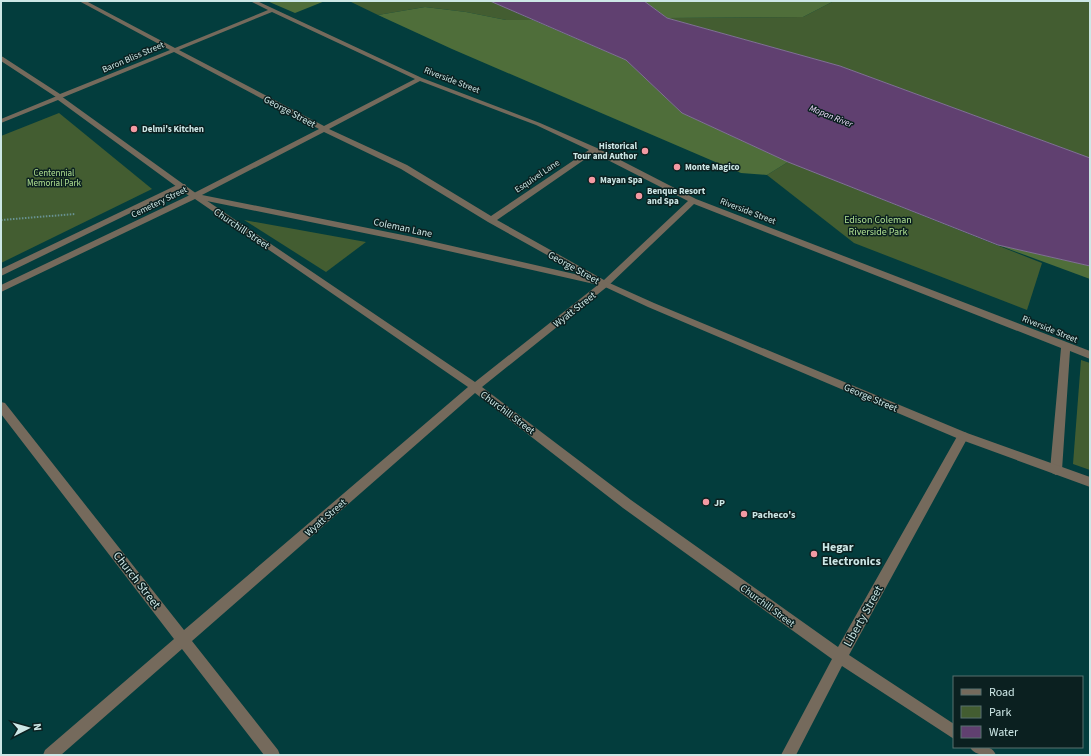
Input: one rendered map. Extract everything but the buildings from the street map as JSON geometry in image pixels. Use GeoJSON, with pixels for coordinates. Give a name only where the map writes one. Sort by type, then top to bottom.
{"type":"FeatureCollection","features":[{"type":"Feature","properties":{"kind":"street","name":"George Street"},"geometry":{"type":"LineString","coordinates":[[82,1],[324,129],[404,167],[491,220],[605,284],[651,305],[963,436],[1090,482]]}},
{"type":"Feature","properties":{"kind":"street","name":"Riverside Street"},"geometry":{"type":"LineString","coordinates":[[253,1],[420,79],[538,124],[594,150],[693,200],[1090,356]]}},
{"type":"Feature","properties":{"kind":"street","name":"Baron Bliss Street"},"geometry":{"type":"LineString","coordinates":[[1,121],[273,10]]}},
{"type":"Feature","properties":{"kind":"street","name":"Churchill Street"},"geometry":{"type":"LineString","coordinates":[[1,58],[59,97],[195,196],[475,387],[627,504],[840,657],[953,731]]}},
{"type":"Feature","properties":{"kind":"street","name":"Cemetery Street"},"geometry":{"type":"LineString","coordinates":[[1,289],[195,196],[420,79]]}},
{"type":"Feature","properties":{"kind":"street","name":"Esquivel Lane"},"geometry":{"type":"LineString","coordinates":[[491,220],[594,150]]}},
{"type":"Feature","properties":{"kind":"street","name":"Cemetery Street"},"geometry":{"type":"LineString","coordinates":[[1,273],[182,186]]}},
{"type":"Feature","properties":{"kind":"street","name":"Coleman Lane"},"geometry":{"type":"LineString","coordinates":[[195,196],[413,240],[605,284]]}},
{"type":"Feature","properties":{"kind":"street","name":"Wyatt Street"},"geometry":{"type":"LineString","coordinates":[[50,755],[475,387],[605,284],[693,200]]}},
{"type":"Feature","properties":{"kind":"street"},"geometry":{"type":"LineString","coordinates":[[1056,470],[1066,347]]}},
{"type":"Feature","properties":{"kind":"street","name":"Church Street"},"geometry":{"type":"LineString","coordinates":[[1,406],[273,755]]}},
{"type":"Feature","properties":{"kind":"street","name":"Liberty Street"},"geometry":{"type":"LineString","coordinates":[[788,755],[840,657],[963,436]]}},
{"type":"Feature","properties":{"kind":"street"},"geometry":{"type":"LineString","coordinates":[[978,748],[989,755]]}},
{"type":"Feature","properties":{"kind":"path"},"geometry":{"type":"LineString","coordinates":[[1,220],[78,214]]}},
{"type":"Feature","properties":{"kind":"green space"},"geometry":{"type":"Polygon","coordinates":[[[267,1],[325,1],[295,13],[267,1]]]}},
{"type":"Feature","properties":{"kind":"green space"},"geometry":{"type":"Polygon","coordinates":[[[349,1],[490,1],[533,20],[506,20],[466,12],[425,7],[378,15],[349,1]]]}},
{"type":"Feature","properties":{"kind":"green space"},"geometry":{"type":"Polygon","coordinates":[[[644,1],[834,1],[803,17],[667,18],[644,1]]]}},
{"type":"Feature","properties":{"kind":"green space"},"geometry":{"type":"Polygon","coordinates":[[[834,1],[1090,1],[1090,158],[840,66],[667,18],[803,17],[834,1]]]}},
{"type":"Feature","properties":{"kind":"green space"},"geometry":{"type":"Polygon","coordinates":[[[425,7],[466,12],[506,20],[533,20],[626,60],[682,113],[788,162],[767,175],[741,173],[452,49],[378,15],[425,7]]]}},
{"type":"Feature","properties":{"kind":"green space","name":"Centennial Memorial Park"},"geometry":{"type":"Polygon","coordinates":[[[59,113],[152,189],[1,263],[1,136],[59,113]]]}},
{"type":"Feature","properties":{"kind":"green space","name":"Edison Coleman Riverside Park"},"geometry":{"type":"Polygon","coordinates":[[[788,162],[1042,263],[1027,310],[854,243],[767,175],[788,162]]]}},
{"type":"Feature","properties":{"kind":"green space"},"geometry":{"type":"Polygon","coordinates":[[[244,220],[366,242],[326,272],[244,220]]]}},
{"type":"Feature","properties":{"kind":"green space"},"geometry":{"type":"Polygon","coordinates":[[[998,245],[1090,266],[1090,279],[998,245]]]}},
{"type":"Feature","properties":{"kind":"green space"},"geometry":{"type":"Polygon","coordinates":[[[1081,360],[1090,363],[1090,470],[1073,464],[1081,360]]]}},
{"type":"Feature","properties":{"kind":"water","name":"Mopan River"},"geometry":{"type":"Polygon","coordinates":[[[490,1],[644,1],[667,18],[840,66],[1090,158],[1090,266],[998,245],[788,162],[682,113],[626,60],[490,1]]]}},
{"type":"Feature","properties":{"kind":"place","name":"Delmi's Kitchen"},"geometry":{"type":"Point","coordinates":[134,129]}},
{"type":"Feature","properties":{"kind":"place","name":"Historical Tour and Author"},"geometry":{"type":"Point","coordinates":[645,151]}},
{"type":"Feature","properties":{"kind":"place","name":"Monte Magico"},"geometry":{"type":"Point","coordinates":[677,167]}},
{"type":"Feature","properties":{"kind":"place","name":"Mayan Spa"},"geometry":{"type":"Point","coordinates":[592,180]}},
{"type":"Feature","properties":{"kind":"place","name":"Benque Resort and Spa"},"geometry":{"type":"Point","coordinates":[639,196]}},
{"type":"Feature","properties":{"kind":"place","name":"JP"},"geometry":{"type":"Point","coordinates":[706,502]}},
{"type":"Feature","properties":{"kind":"place","name":"Pacheco's"},"geometry":{"type":"Point","coordinates":[744,514]}},
{"type":"Feature","properties":{"kind":"place","name":"Hegar Electronics"},"geometry":{"type":"Point","coordinates":[814,554]}}]}
